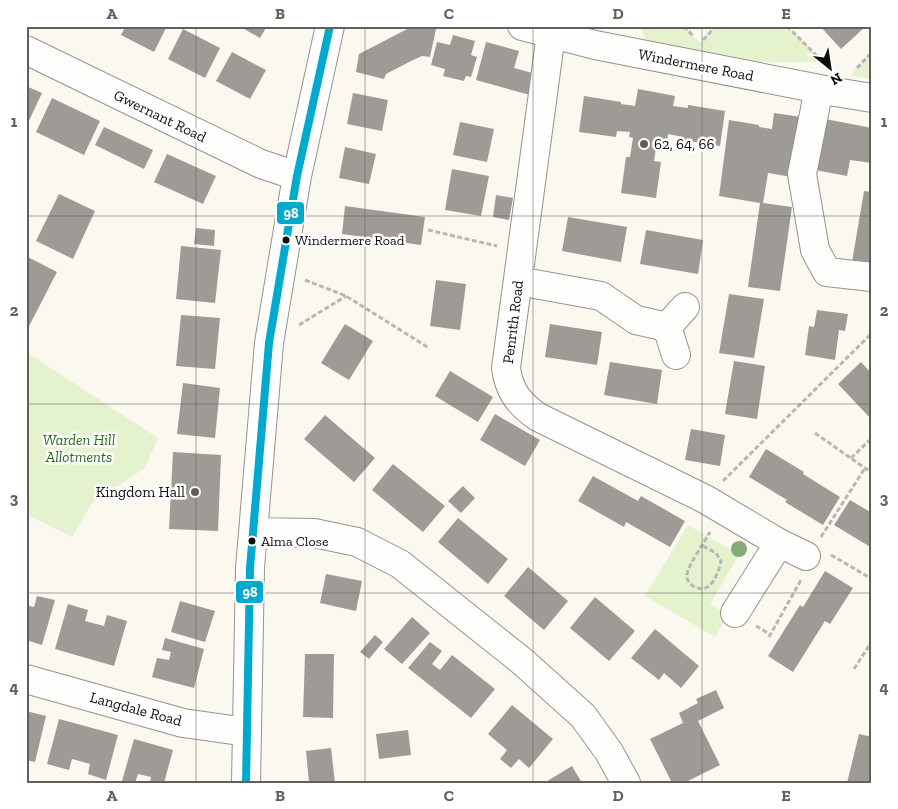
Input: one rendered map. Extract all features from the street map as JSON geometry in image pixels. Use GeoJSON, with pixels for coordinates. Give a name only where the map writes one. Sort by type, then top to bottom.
{"type":"FeatureCollection","features":[{"type":"Feature","properties":{"kind":"street"},"geometry":{"type":"LineString","coordinates":[[246,783],[250,568],[269,343],[297,176],[330,26]]}},
{"type":"Feature","properties":{"kind":"street","name":"Windermere Road"},"geometry":{"type":"LineString","coordinates":[[522,26],[551,34],[598,35],[822,77],[872,98]]}},
{"type":"Feature","properties":{"kind":"street","name":"Penrith Road"},"geometry":{"type":"LineString","coordinates":[[551,34],[506,368],[508,379],[517,399],[526,409],[538,417],[705,499],[779,543],[817,548]]}},
{"type":"Feature","properties":{"kind":"street","name":"Gwernant Road"},"geometry":{"type":"LineString","coordinates":[[26,50],[261,164],[297,176]]}},
{"type":"Feature","properties":{"kind":"street"},"geometry":{"type":"LineString","coordinates":[[822,77],[802,174],[815,250],[827,272],[872,277]]}},
{"type":"Feature","properties":{"kind":"street"},"geometry":{"type":"LineString","coordinates":[[518,281],[601,296],[636,320],[676,317],[676,355]]}},
{"type":"Feature","properties":{"kind":"street"},"geometry":{"type":"LineString","coordinates":[[253,532],[314,533],[357,542],[400,564],[523,662],[583,716],[609,752],[626,783]]}},
{"type":"Feature","properties":{"kind":"street"},"geometry":{"type":"LineString","coordinates":[[735,613],[779,543]]}},
{"type":"Feature","properties":{"kind":"street","name":"Langdale Road"},"geometry":{"type":"LineString","coordinates":[[26,679],[183,723],[247,732]]}},
{"type":"Feature","properties":{"kind":"path"},"geometry":{"type":"LineString","coordinates":[[684,26],[700,43]]}},
{"type":"Feature","properties":{"kind":"path"},"geometry":{"type":"LineString","coordinates":[[787,26],[822,77]]}},
{"type":"Feature","properties":{"kind":"path"},"geometry":{"type":"LineString","coordinates":[[428,230],[486,244],[522,249]]}},
{"type":"Feature","properties":{"kind":"path"},"geometry":{"type":"LineString","coordinates":[[281,270],[346,296],[429,348]]}},
{"type":"Feature","properties":{"kind":"path"},"geometry":{"type":"LineString","coordinates":[[269,343],[346,296]]}},
{"type":"Feature","properties":{"kind":"path"},"geometry":{"type":"LineString","coordinates":[[705,499],[872,333]]}},
{"type":"Feature","properties":{"kind":"path"},"geometry":{"type":"LineString","coordinates":[[815,433],[872,473]]}},
{"type":"Feature","properties":{"kind":"path"},"geometry":{"type":"LineString","coordinates":[[851,458],[872,438]]}},
{"type":"Feature","properties":{"kind":"path"},"geometry":{"type":"LineString","coordinates":[[769,637],[817,548],[865,468]]}},
{"type":"Feature","properties":{"kind":"path"},"geometry":{"type":"LineString","coordinates":[[702,546],[716,553],[721,561],[720,568],[709,586],[702,589],[694,587],[688,581],[687,574],[702,546],[709,535]]}},
{"type":"Feature","properties":{"kind":"path"},"geometry":{"type":"LineString","coordinates":[[817,548],[872,579]]}},
{"type":"Feature","properties":{"kind":"path"},"geometry":{"type":"LineString","coordinates":[[854,669],[872,641]]}},
{"type":"Feature","properties":{"kind":"green space"},"geometry":{"type":"Polygon","coordinates":[[[640,26],[684,26],[700,43],[716,26],[787,26],[817,56],[816,62],[735,62],[647,42],[640,26]]]}},
{"type":"Feature","properties":{"kind":"green space"},"geometry":{"type":"Polygon","coordinates":[[[872,52],[872,79],[850,76],[872,52]]]}},
{"type":"Feature","properties":{"kind":"green space","name":"Warden Hill Allotments"},"geometry":{"type":"Polygon","coordinates":[[[26,352],[158,438],[145,468],[92,503],[72,537],[26,514],[26,352]]]}},
{"type":"Feature","properties":{"kind":"green space"},"geometry":{"type":"Polygon","coordinates":[[[688,525],[739,555],[710,604],[728,615],[715,637],[645,596],[688,525]]]}},
{"type":"Feature","properties":{"kind":"building"},"geometry":{"type":"Polygon","coordinates":[[[126,26],[167,26],[154,52],[121,35],[126,26]]]}},
{"type":"Feature","properties":{"kind":"building"},"geometry":{"type":"Polygon","coordinates":[[[239,26],[267,26],[260,38],[239,26]]]}},
{"type":"Feature","properties":{"kind":"building"},"geometry":{"type":"Polygon","coordinates":[[[413,26],[427,26],[436,29],[430,57],[422,56],[411,61],[386,74],[384,79],[356,72],[359,54],[413,26]]]}},
{"type":"Feature","properties":{"kind":"building"},"geometry":{"type":"Polygon","coordinates":[[[820,26],[863,26],[864,28],[841,49],[820,26]]]}},
{"type":"Feature","properties":{"kind":"building"},"geometry":{"type":"Polygon","coordinates":[[[183,29],[220,48],[205,78],[168,59],[183,29]]]}},
{"type":"Feature","properties":{"kind":"building"},"geometry":{"type":"Polygon","coordinates":[[[453,35],[475,41],[471,55],[477,57],[471,77],[466,76],[464,81],[443,76],[445,69],[431,65],[437,42],[450,45],[453,35]]]}},
{"type":"Feature","properties":{"kind":"building"},"geometry":{"type":"Polygon","coordinates":[[[486,42],[519,51],[514,68],[536,74],[530,95],[476,80],[486,42]]]}},
{"type":"Feature","properties":{"kind":"building"},"geometry":{"type":"Polygon","coordinates":[[[232,52],[266,70],[250,99],[216,81],[232,52]]]}},
{"type":"Feature","properties":{"kind":"building"},"geometry":{"type":"Polygon","coordinates":[[[26,86],[42,93],[26,127],[26,86]]]}},
{"type":"Feature","properties":{"kind":"building","name":"62, 64, 66"},"geometry":{"type":"Polygon","coordinates":[[[638,89],[675,96],[673,106],[688,108],[688,105],[725,111],[720,146],[682,140],[683,137],[668,134],[667,143],[657,142],[654,161],[661,162],[656,198],[621,193],[626,157],[630,157],[633,138],[629,137],[630,132],[617,131],[616,137],[579,132],[584,96],[635,106],[638,89]]]}},
{"type":"Feature","properties":{"kind":"building"},"geometry":{"type":"Polygon","coordinates":[[[353,93],[388,100],[382,131],[347,124],[353,93]]]}},
{"type":"Feature","properties":{"kind":"building"},"geometry":{"type":"Polygon","coordinates":[[[52,98],[100,121],[84,155],[36,132],[52,98]]]}},
{"type":"Feature","properties":{"kind":"building"},"geometry":{"type":"Polygon","coordinates":[[[774,113],[808,118],[798,178],[768,173],[763,203],[792,207],[780,291],[748,287],[760,203],[719,196],[729,120],[772,129],[774,113]]]}},
{"type":"Feature","properties":{"kind":"building"},"geometry":{"type":"Polygon","coordinates":[[[820,118],[872,128],[872,163],[850,160],[847,176],[810,169],[820,118]]]}},
{"type":"Feature","properties":{"kind":"building"},"geometry":{"type":"Polygon","coordinates":[[[460,122],[494,129],[487,162],[453,155],[460,122]]]}},
{"type":"Feature","properties":{"kind":"building"},"geometry":{"type":"Polygon","coordinates":[[[104,127],[153,150],[144,169],[95,145],[104,127]]]}},
{"type":"Feature","properties":{"kind":"building"},"geometry":{"type":"Polygon","coordinates":[[[345,147],[376,154],[369,184],[339,178],[345,147]]]}},
{"type":"Feature","properties":{"kind":"building"},"geometry":{"type":"Polygon","coordinates":[[[167,154],[216,176],[203,204],[154,182],[167,154]]]}},
{"type":"Feature","properties":{"kind":"building"},"geometry":{"type":"Polygon","coordinates":[[[452,169],[489,176],[481,216],[445,210],[452,169]]]}},
{"type":"Feature","properties":{"kind":"building"},"geometry":{"type":"Polygon","coordinates":[[[864,191],[872,192],[872,265],[852,262],[864,191]]]}},
{"type":"Feature","properties":{"kind":"building"},"geometry":{"type":"Polygon","coordinates":[[[59,194],[95,211],[73,259],[36,241],[59,194]]]}},
{"type":"Feature","properties":{"kind":"building"},"geometry":{"type":"Polygon","coordinates":[[[496,195],[513,198],[509,220],[493,217],[496,195]]]}},
{"type":"Feature","properties":{"kind":"building"},"geometry":{"type":"Polygon","coordinates":[[[345,206],[425,217],[421,245],[342,234],[345,206]]]}},
{"type":"Feature","properties":{"kind":"building"},"geometry":{"type":"Polygon","coordinates":[[[568,217],[627,227],[621,262],[562,251],[568,217]]]}},
{"type":"Feature","properties":{"kind":"building"},"geometry":{"type":"Polygon","coordinates":[[[196,228],[215,230],[214,246],[194,244],[196,228]]]}},
{"type":"Feature","properties":{"kind":"building"},"geometry":{"type":"Polygon","coordinates":[[[646,230],[703,240],[698,274],[640,264],[646,230]]]}},
{"type":"Feature","properties":{"kind":"building"},"geometry":{"type":"Polygon","coordinates":[[[181,246],[221,250],[215,303],[176,299],[181,246]]]}},
{"type":"Feature","properties":{"kind":"building"},"geometry":{"type":"Polygon","coordinates":[[[26,256],[57,272],[26,332],[26,256]]]}},
{"type":"Feature","properties":{"kind":"building"},"geometry":{"type":"Polygon","coordinates":[[[436,280],[466,284],[460,330],[430,326],[436,280]]]}},
{"type":"Feature","properties":{"kind":"building"},"geometry":{"type":"Polygon","coordinates":[[[729,294],[764,299],[754,358],[719,353],[729,294]]]}},
{"type":"Feature","properties":{"kind":"building"},"geometry":{"type":"Polygon","coordinates":[[[817,310],[848,314],[845,331],[839,330],[835,360],[805,355],[809,326],[814,327],[817,310]]]}},
{"type":"Feature","properties":{"kind":"building"},"geometry":{"type":"Polygon","coordinates":[[[181,315],[220,318],[215,369],[176,366],[181,315]]]}},
{"type":"Feature","properties":{"kind":"building"},"geometry":{"type":"Polygon","coordinates":[[[345,324],[373,341],[349,380],[321,363],[345,324]]]}},
{"type":"Feature","properties":{"kind":"building"},"geometry":{"type":"Polygon","coordinates":[[[550,324],[602,332],[597,365],[545,357],[550,324]]]}},
{"type":"Feature","properties":{"kind":"building"},"geometry":{"type":"Polygon","coordinates":[[[734,361],[765,366],[757,419],[725,414],[734,361]]]}},
{"type":"Feature","properties":{"kind":"building"},"geometry":{"type":"Polygon","coordinates":[[[610,362],[662,370],[657,404],[604,395],[610,362]]]}},
{"type":"Feature","properties":{"kind":"building"},"geometry":{"type":"Polygon","coordinates":[[[861,362],[872,374],[872,420],[838,384],[861,362]]]}},
{"type":"Feature","properties":{"kind":"building"},"geometry":{"type":"Polygon","coordinates":[[[450,371],[493,397],[478,422],[435,396],[450,371]]]}},
{"type":"Feature","properties":{"kind":"building"},"geometry":{"type":"Polygon","coordinates":[[[183,383],[220,388],[215,438],[177,434],[183,383]]]}},
{"type":"Feature","properties":{"kind":"building"},"geometry":{"type":"Polygon","coordinates":[[[495,414],[540,440],[525,466],[480,440],[495,414]]]}},
{"type":"Feature","properties":{"kind":"building"},"geometry":{"type":"Polygon","coordinates":[[[325,415],[375,458],[354,482],[304,439],[325,415]]]}},
{"type":"Feature","properties":{"kind":"building"},"geometry":{"type":"Polygon","coordinates":[[[691,429],[725,435],[720,466],[685,460],[691,429]]]}},
{"type":"Feature","properties":{"kind":"building"},"geometry":{"type":"Polygon","coordinates":[[[766,449],[840,497],[823,525],[749,477],[766,449]]]}},
{"type":"Feature","properties":{"kind":"building","name":"Kingdom Hall"},"geometry":{"type":"Polygon","coordinates":[[[173,452],[221,455],[218,531],[169,529],[173,452]]]}},
{"type":"Feature","properties":{"kind":"building"},"geometry":{"type":"Polygon","coordinates":[[[393,464],[445,506],[423,532],[372,490],[393,464]]]}},
{"type":"Feature","properties":{"kind":"building"},"geometry":{"type":"Polygon","coordinates":[[[593,476],[638,501],[641,496],[685,521],[670,547],[626,522],[624,527],[578,501],[593,476]]]}},
{"type":"Feature","properties":{"kind":"building"},"geometry":{"type":"Polygon","coordinates":[[[463,486],[475,498],[461,513],[448,501],[463,486]]]}},
{"type":"Feature","properties":{"kind":"building"},"geometry":{"type":"Polygon","coordinates":[[[850,500],[872,513],[872,548],[834,525],[850,500]]]}},
{"type":"Feature","properties":{"kind":"building"},"geometry":{"type":"Polygon","coordinates":[[[458,518],[508,559],[488,584],[438,542],[458,518]]]}},
{"type":"Feature","properties":{"kind":"building"},"geometry":{"type":"Polygon","coordinates":[[[528,567],[568,601],[544,630],[504,596],[528,567]]]}},
{"type":"Feature","properties":{"kind":"building"},"geometry":{"type":"Polygon","coordinates":[[[825,571],[853,588],[830,624],[825,621],[793,672],[768,656],[800,605],[803,607],[825,571]]]}},
{"type":"Feature","properties":{"kind":"building"},"geometry":{"type":"Polygon","coordinates":[[[326,574],[362,581],[356,611],[320,603],[326,574]]]}},
{"type":"Feature","properties":{"kind":"building"},"geometry":{"type":"Polygon","coordinates":[[[37,596],[55,600],[42,645],[26,640],[26,605],[34,607],[37,596]]]}},
{"type":"Feature","properties":{"kind":"building"},"geometry":{"type":"Polygon","coordinates":[[[595,597],[635,631],[609,661],[570,628],[595,597]]]}},
{"type":"Feature","properties":{"kind":"building"},"geometry":{"type":"Polygon","coordinates":[[[180,601],[215,611],[205,642],[171,632],[180,601]]]}},
{"type":"Feature","properties":{"kind":"building"},"geometry":{"type":"Polygon","coordinates":[[[68,604],[88,610],[85,621],[104,626],[107,615],[127,621],[114,666],[55,649],[68,604]]]}},
{"type":"Feature","properties":{"kind":"building"},"geometry":{"type":"Polygon","coordinates":[[[412,617],[430,633],[402,664],[384,649],[412,617]]]}},
{"type":"Feature","properties":{"kind":"building"},"geometry":{"type":"Polygon","coordinates":[[[655,629],[699,666],[681,688],[664,673],[659,680],[631,658],[655,629]]]}},
{"type":"Feature","properties":{"kind":"building"},"geometry":{"type":"Polygon","coordinates":[[[375,635],[383,642],[369,659],[360,652],[375,635]]]}},
{"type":"Feature","properties":{"kind":"building"},"geometry":{"type":"Polygon","coordinates":[[[165,638],[204,649],[194,688],[152,677],[157,658],[169,660],[171,652],[162,650],[165,638]]]}},
{"type":"Feature","properties":{"kind":"building"},"geometry":{"type":"Polygon","coordinates":[[[430,642],[442,651],[432,664],[440,670],[452,655],[495,689],[471,718],[408,668],[430,642]]]}},
{"type":"Feature","properties":{"kind":"building"},"geometry":{"type":"Polygon","coordinates":[[[305,654],[334,654],[333,718],[303,717],[305,654]]]}},
{"type":"Feature","properties":{"kind":"building"},"geometry":{"type":"Polygon","coordinates":[[[716,690],[724,708],[698,721],[720,765],[684,783],[672,783],[650,739],[683,723],[679,713],[698,703],[696,699],[716,690]]]}},
{"type":"Feature","properties":{"kind":"building"},"geometry":{"type":"Polygon","coordinates":[[[512,705],[553,739],[529,768],[519,759],[511,768],[500,759],[507,750],[488,734],[512,705]]]}},
{"type":"Feature","properties":{"kind":"building"},"geometry":{"type":"Polygon","coordinates":[[[26,711],[46,716],[35,762],[26,760],[26,711]]]}},
{"type":"Feature","properties":{"kind":"building"},"geometry":{"type":"Polygon","coordinates":[[[59,719],[118,735],[106,780],[88,774],[90,764],[72,759],[69,770],[47,764],[59,719]]]}},
{"type":"Feature","properties":{"kind":"building"},"geometry":{"type":"Polygon","coordinates":[[[408,730],[411,755],[379,759],[376,734],[408,730]]]}},
{"type":"Feature","properties":{"kind":"building"},"geometry":{"type":"Polygon","coordinates":[[[859,734],[872,737],[872,783],[847,783],[859,734]]]}},
{"type":"Feature","properties":{"kind":"building"},"geometry":{"type":"Polygon","coordinates":[[[134,739],[173,750],[164,783],[150,783],[151,777],[138,774],[135,783],[122,781],[134,739]]]}},
{"type":"Feature","properties":{"kind":"building"},"geometry":{"type":"Polygon","coordinates":[[[331,748],[335,783],[309,783],[306,751],[331,748]]]}},
{"type":"Feature","properties":{"kind":"building"},"geometry":{"type":"Polygon","coordinates":[[[572,766],[582,783],[544,783],[572,766]]]}},
{"type":"Feature","properties":{"kind":"transit line","name":"98"},"geometry":{"type":"LineString","coordinates":[[246,783],[250,568],[269,343],[297,176],[330,26]]}},
{"type":"Feature","properties":{"kind":"place","name":"62, 64, 66"},"geometry":{"type":"Point","coordinates":[644,144]}},
{"type":"Feature","properties":{"kind":"place","name":"Windermere Road"},"geometry":{"type":"Point","coordinates":[286,240]}},
{"type":"Feature","properties":{"kind":"place","name":"Kingdom Hall"},"geometry":{"type":"Point","coordinates":[195,492]}},
{"type":"Feature","properties":{"kind":"place","name":"Alma Close"},"geometry":{"type":"Point","coordinates":[252,541]}}]}
